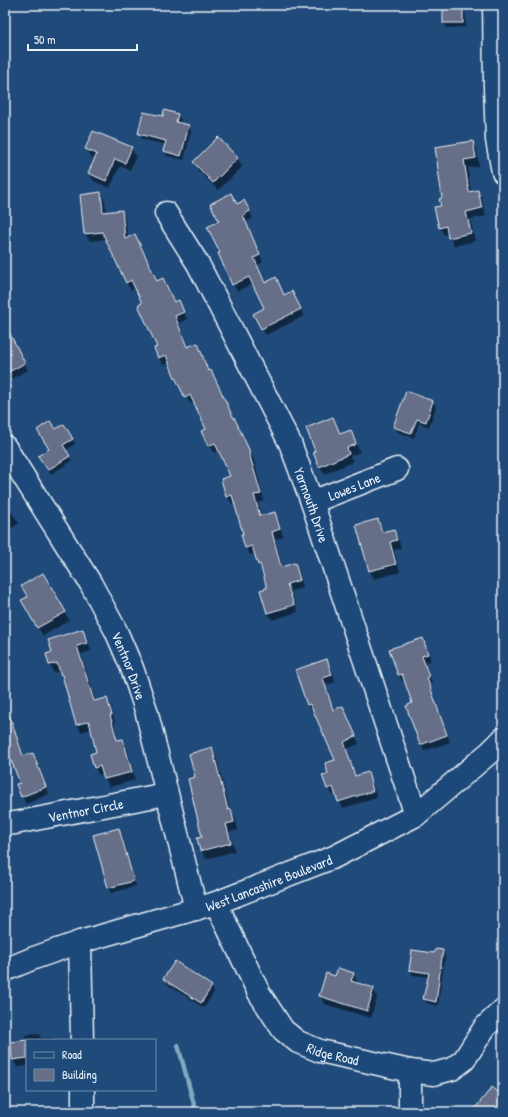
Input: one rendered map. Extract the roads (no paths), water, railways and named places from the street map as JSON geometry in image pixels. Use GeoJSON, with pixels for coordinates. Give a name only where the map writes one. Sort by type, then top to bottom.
{"type":"FeatureCollection","features":[{"type":"Feature","properties":{"kind":"street"},"geometry":{"type":"LineString","coordinates":[[494,5],[497,140],[503,172]]}},
{"type":"Feature","properties":{"kind":"street","name":"Yarmouth Drive"},"geometry":{"type":"LineString","coordinates":[[166,213],[198,264],[290,443],[312,502],[416,815]]}},
{"type":"Feature","properties":{"kind":"street","name":"Ventnor Drive"},"geometry":{"type":"LineString","coordinates":[[5,447],[91,584],[116,631],[132,668],[146,710],[166,794],[206,906]]}},
{"type":"Feature","properties":{"kind":"street","name":"Lowes Lane"},"geometry":{"type":"LineString","coordinates":[[312,502],[397,469]]}},
{"type":"Feature","properties":{"kind":"street","name":"West Lancashire Boulevard"},"geometry":{"type":"LineString","coordinates":[[5,970],[80,942],[206,906],[334,857],[416,815],[489,753],[503,739]]}},
{"type":"Feature","properties":{"kind":"street","name":"Ventnor Circle"},"geometry":{"type":"LineString","coordinates":[[5,824],[166,794]]}},
{"type":"Feature","properties":{"kind":"street","name":"Ridge Road"},"geometry":{"type":"LineString","coordinates":[[206,906],[283,1030],[298,1042],[320,1051],[410,1072],[434,1074],[452,1069],[464,1060],[485,1027],[503,1010]]}},
{"type":"Feature","properties":{"kind":"street"},"geometry":{"type":"LineString","coordinates":[[80,942],[82,1039]]}},
{"type":"Feature","properties":{"kind":"street"},"geometry":{"type":"LineString","coordinates":[[410,1072],[410,1112]]}},
{"type":"Feature","properties":{"kind":"street"},"geometry":{"type":"LineString","coordinates":[[83,1091],[83,1112]]}},
{"type":"Feature","properties":{"kind":"waterway"},"geometry":{"type":"LineString","coordinates":[[178,1045],[196,1112]]}}]}
